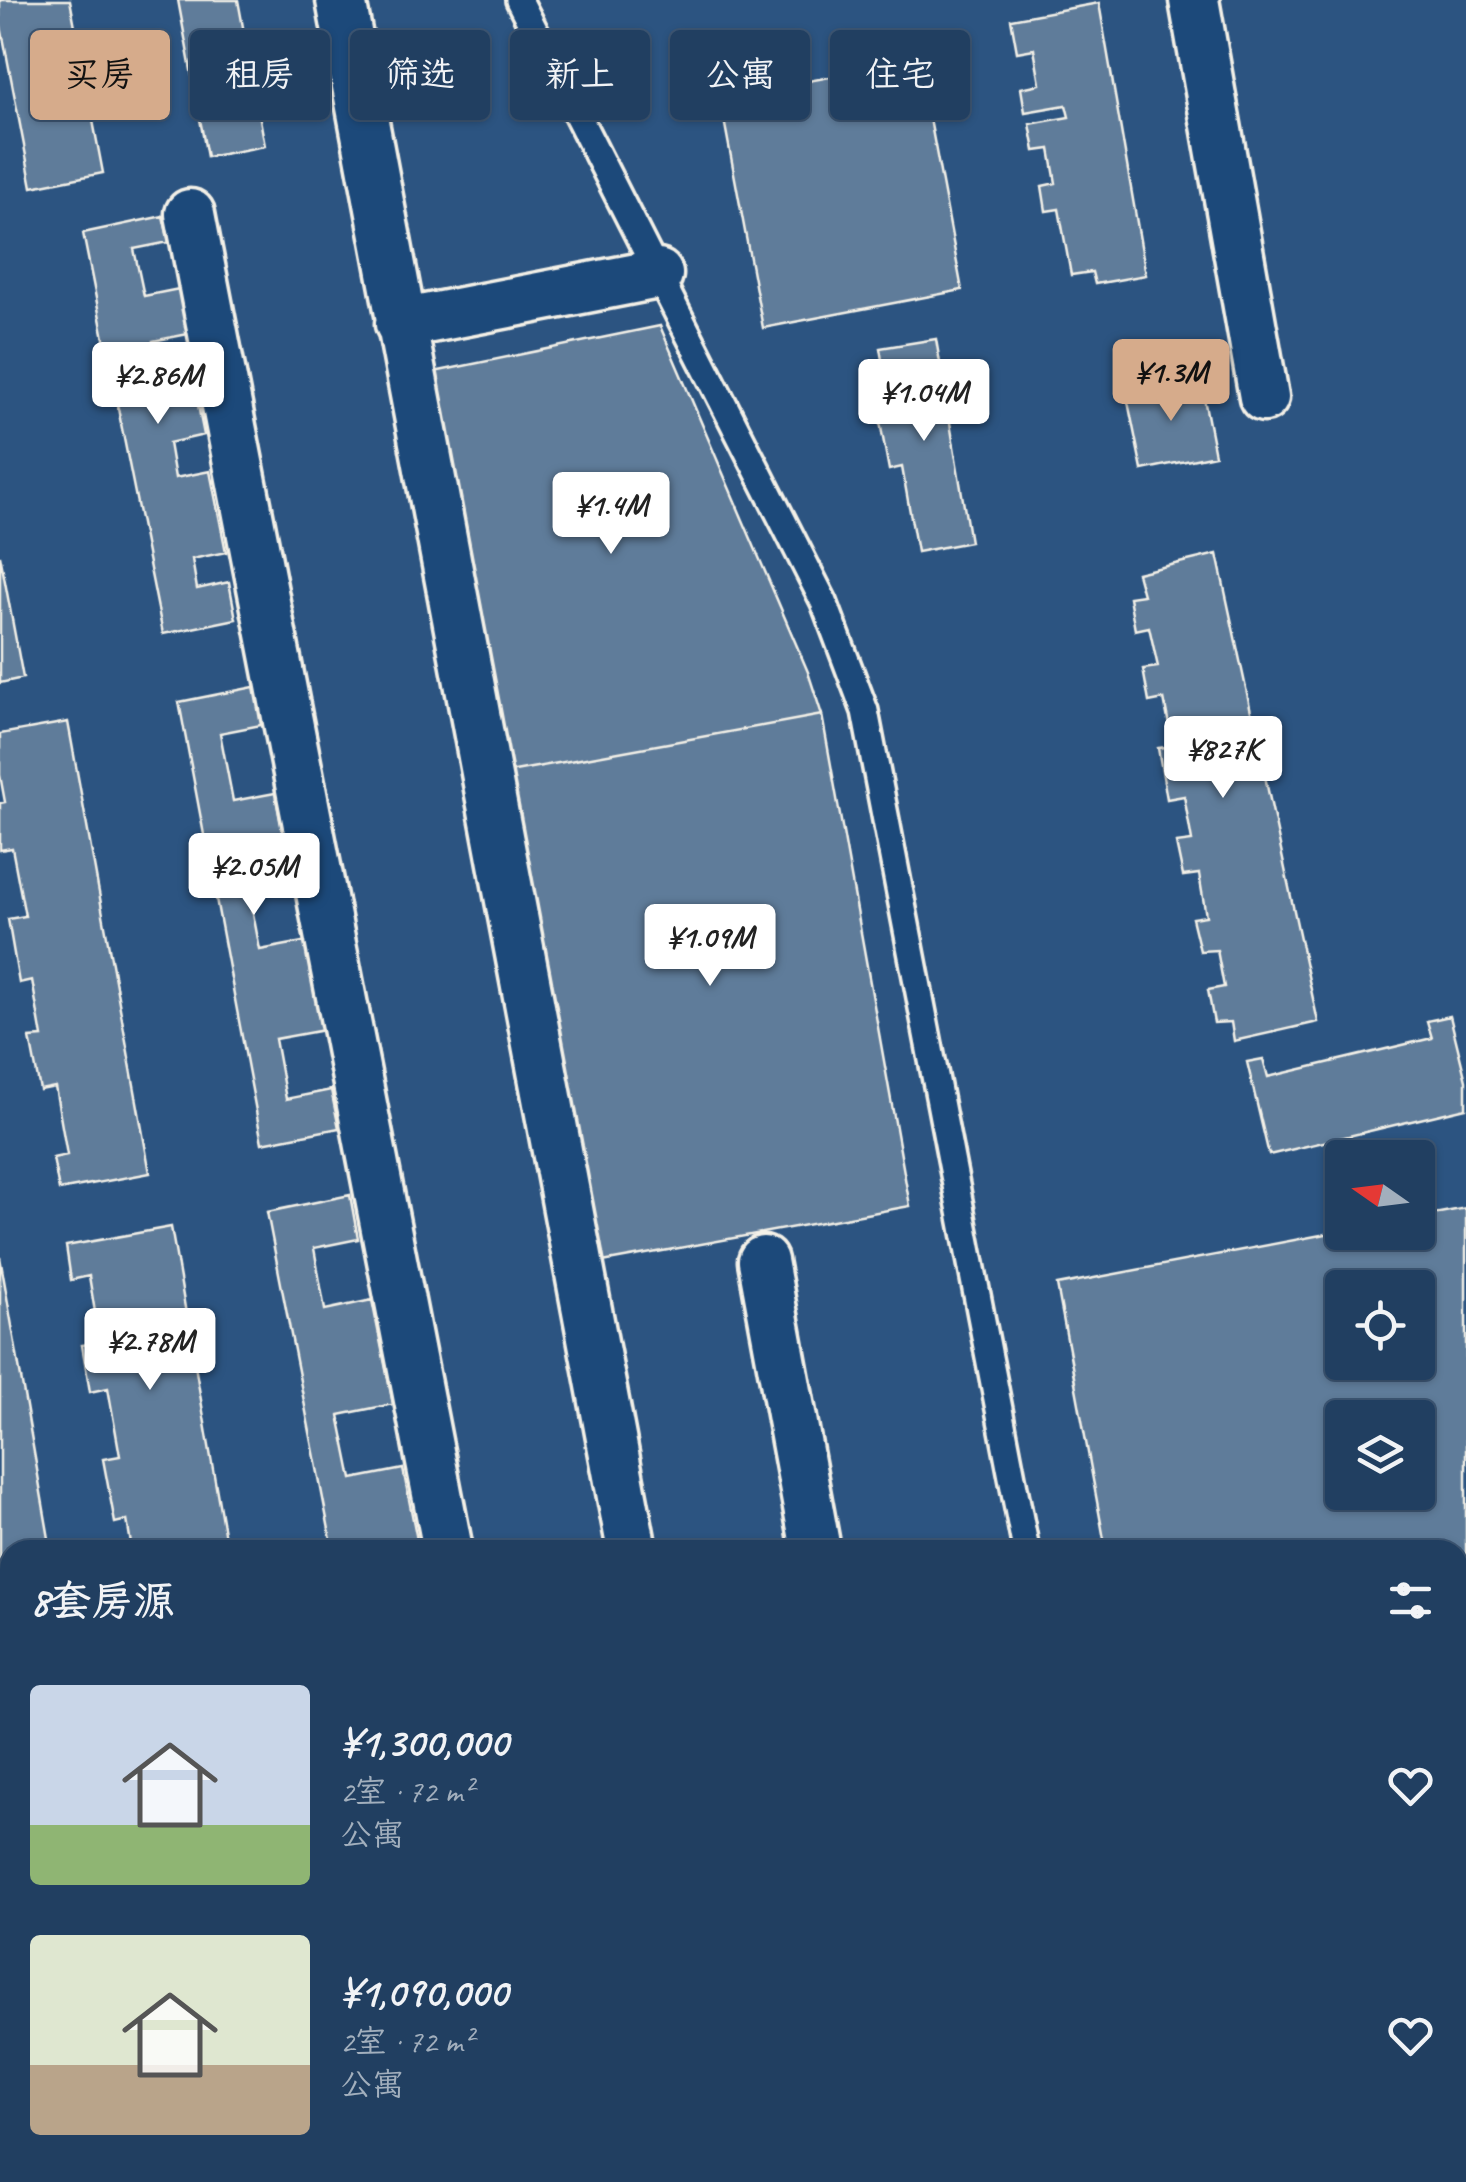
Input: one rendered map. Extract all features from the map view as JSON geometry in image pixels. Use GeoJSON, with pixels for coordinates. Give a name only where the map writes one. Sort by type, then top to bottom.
{"type":"FeatureCollection","features":[{"type":"Feature","properties":{"kind":"street"},"geometry":{"type":"LineString","coordinates":[[341,0],[630,1540]]}},
{"type":"Feature","properties":{"kind":"street"},"geometry":{"type":"LineString","coordinates":[[1194,0],[1264,397]]}},
{"type":"Feature","properties":{"kind":"street"},"geometry":{"type":"LineString","coordinates":[[190,214],[446,1540]]}},
{"type":"Feature","properties":{"kind":"street"},"geometry":{"type":"LineString","coordinates":[[400,324],[658,274]]}},
{"type":"Feature","properties":{"kind":"street"},"geometry":{"type":"LineString","coordinates":[[763,1261],[814,1540]]}},
{"type":"Feature","properties":{"kind":"lane"},"geometry":{"type":"LineString","coordinates":[[519,0],[824,602],[865,712],[1024,1540]]}},
{"type":"Feature","properties":{"kind":"building"},"geometry":{"type":"Polygon","coordinates":[[[0,0],[70,0],[76,30],[30,30],[30,120],[93,120],[103,173],[32,187],[0,21],[0,0]]]}},
{"type":"Feature","properties":{"kind":"building"},"geometry":{"type":"Polygon","coordinates":[[[178,0],[238,0],[244,30],[190,30],[190,65],[178,0]]]}},
{"type":"Feature","properties":{"kind":"building"},"geometry":{"type":"Polygon","coordinates":[[[1099,3],[1146,275],[1095,284],[1092,272],[1071,275],[1059,209],[1046,211],[1042,186],[1056,183],[1050,149],[1035,151],[1030,124],[1069,117],[1066,105],[1025,112],[1021,88],[1040,84],[1034,49],[1017,52],[1011,19],[1099,3]]]}},
{"type":"Feature","properties":{"kind":"building"},"geometry":{"type":"Polygon","coordinates":[[[830,77],[830,120],[930,120],[962,290],[763,328],[724,120],[810,120],[810,81],[830,77]]]}},
{"type":"Feature","properties":{"kind":"building"},"geometry":{"type":"Polygon","coordinates":[[[200,120],[260,120],[265,146],[207,157],[200,120]]]}},
{"type":"Feature","properties":{"kind":"building"},"geometry":{"type":"Polygon","coordinates":[[[163,216],[169,242],[134,249],[144,296],[179,289],[188,334],[153,341],[161,382],[192,376],[204,435],[169,443],[175,478],[210,471],[226,552],[192,559],[197,589],[229,582],[236,619],[163,634],[83,233],[163,216]]]}},
{"type":"Feature","properties":{"kind":"building"},"geometry":{"type":"Polygon","coordinates":[[[660,326],[808,672],[822,715],[509,772],[434,372],[660,326]]]}},
{"type":"Feature","properties":{"kind":"building"},"geometry":{"type":"Polygon","coordinates":[[[936,339],[970,542],[917,552],[902,467],[889,470],[880,422],[892,420],[880,348],[936,339]]]}},
{"type":"Feature","properties":{"kind":"building"},"geometry":{"type":"Polygon","coordinates":[[[1200,378],[1215,455],[1142,470],[1126,392],[1200,378]]]}},
{"type":"Feature","properties":{"kind":"building"},"geometry":{"type":"Polygon","coordinates":[[[1217,554],[1318,1022],[1234,1041],[1231,1022],[1214,1023],[1208,990],[1224,987],[1217,950],[1200,951],[1192,918],[1206,916],[1199,874],[1183,876],[1176,843],[1192,841],[1184,796],[1167,799],[1158,748],[1173,746],[1164,699],[1149,702],[1143,669],[1158,667],[1149,627],[1135,630],[1129,597],[1143,595],[1137,573],[1217,554]]]}},
{"type":"Feature","properties":{"kind":"building"},"geometry":{"type":"Polygon","coordinates":[[[0,555],[23,678],[0,683],[0,555]]]}},
{"type":"Feature","properties":{"kind":"building"},"geometry":{"type":"Polygon","coordinates":[[[254,687],[261,725],[220,733],[233,801],[275,793],[292,884],[249,892],[260,950],[308,941],[324,1030],[275,1039],[286,1099],[331,1090],[339,1128],[262,1143],[179,702],[254,687]]]}},
{"type":"Feature","properties":{"kind":"building"},"geometry":{"type":"Polygon","coordinates":[[[822,715],[910,1206],[597,1263],[509,772],[822,715]]]}},
{"type":"Feature","properties":{"kind":"building"},"geometry":{"type":"Polygon","coordinates":[[[68,722],[150,1173],[59,1190],[53,1158],[67,1155],[55,1087],[40,1090],[30,1038],[42,1037],[32,980],[19,983],[8,919],[25,916],[12,848],[0,850],[0,803],[5,802],[0,775],[0,734],[68,722]]]}},
{"type":"Feature","properties":{"kind":"building"},"geometry":{"type":"Polygon","coordinates":[[[1450,1016],[1466,1081],[1466,1108],[1269,1155],[1247,1062],[1263,1059],[1268,1077],[1432,1038],[1427,1021],[1450,1016]]]}},
{"type":"Feature","properties":{"kind":"building"},"geometry":{"type":"Polygon","coordinates":[[[350,1195],[358,1239],[314,1248],[325,1310],[372,1300],[393,1404],[339,1415],[352,1479],[403,1469],[417,1540],[331,1540],[267,1212],[350,1195]]]}},
{"type":"Feature","properties":{"kind":"building"},"geometry":{"type":"Polygon","coordinates":[[[1466,1208],[1466,1540],[1104,1540],[1057,1285],[1325,1234],[1325,1250],[1435,1250],[1435,1214],[1466,1208]]]}},
{"type":"Feature","properties":{"kind":"building"},"geometry":{"type":"Polygon","coordinates":[[[171,1227],[225,1540],[130,1540],[127,1520],[115,1523],[103,1459],[120,1456],[108,1388],[90,1392],[82,1345],[100,1342],[89,1276],[71,1280],[66,1246],[171,1227]]]}},
{"type":"Feature","properties":{"kind":"building"},"geometry":{"type":"Polygon","coordinates":[[[0,1257],[49,1540],[0,1540],[0,1257]]]}}]}
